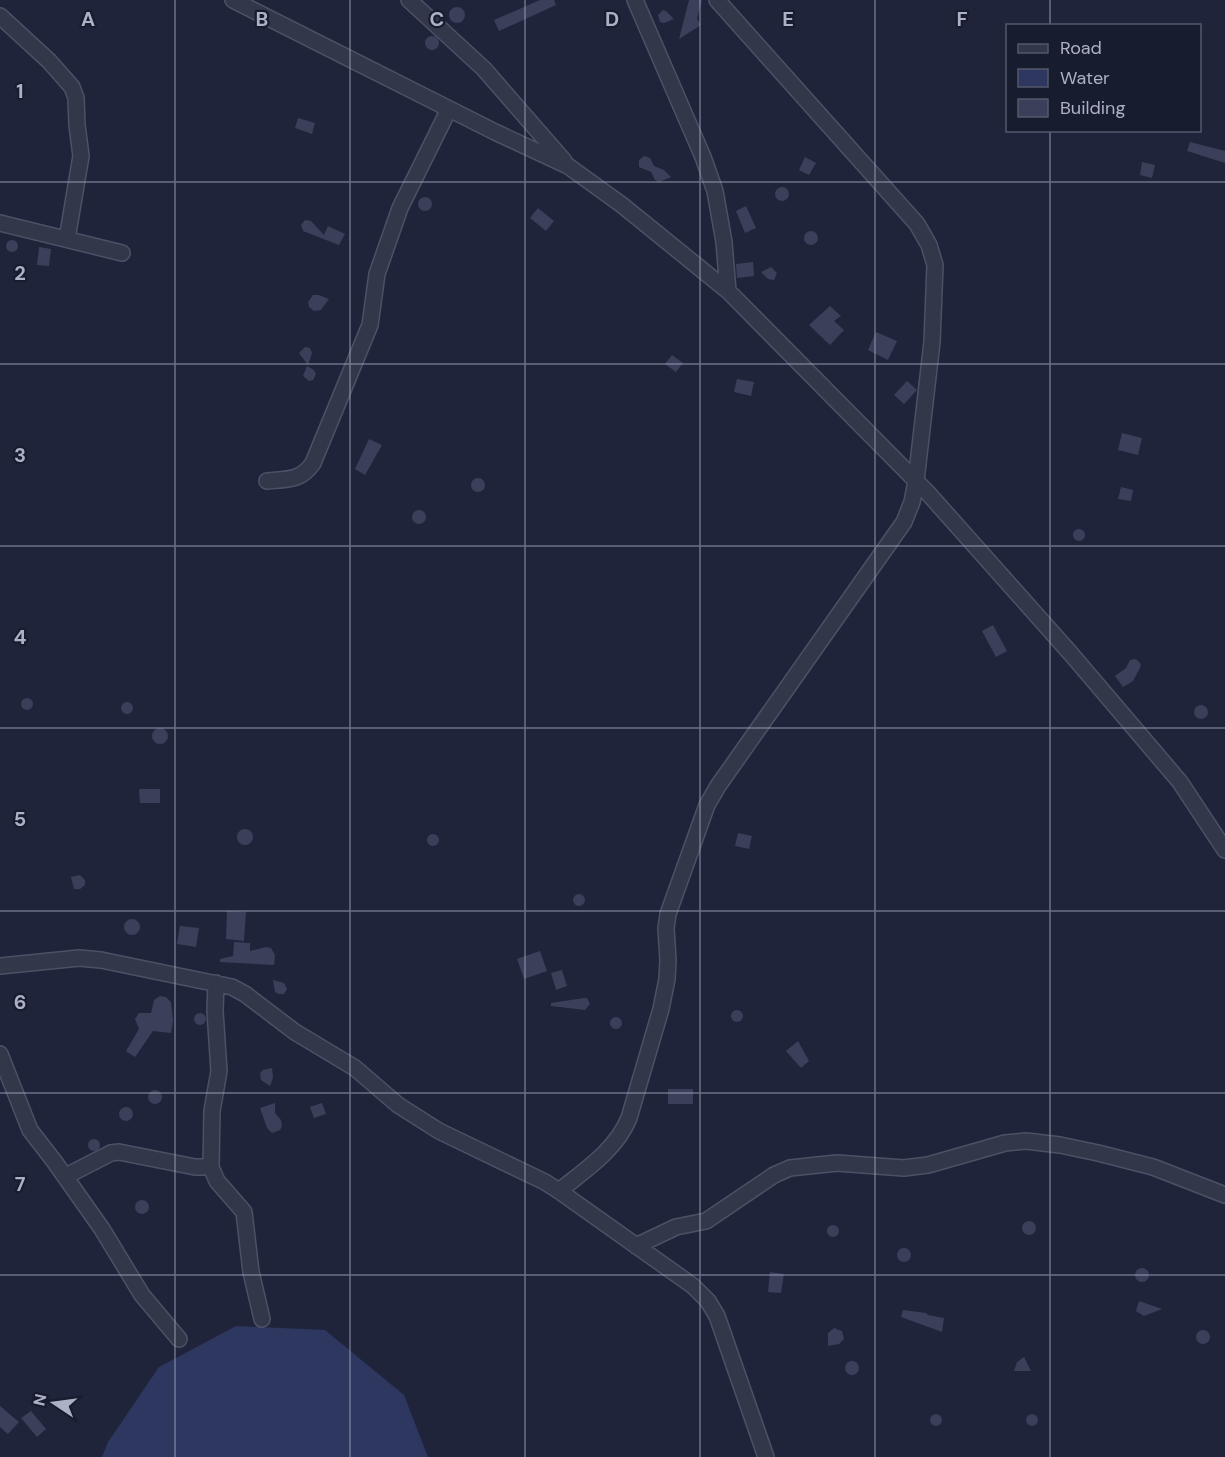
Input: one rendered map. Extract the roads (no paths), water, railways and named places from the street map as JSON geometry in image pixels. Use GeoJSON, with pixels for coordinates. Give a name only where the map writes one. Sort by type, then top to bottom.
{"type":"FeatureCollection","features":[{"type":"Feature","properties":{"kind":"street"},"geometry":{"type":"LineString","coordinates":[[233,0],[568,166],[622,205],[728,291],[915,481],[1072,655],[1180,782],[1225,849]]}},
{"type":"Feature","properties":{"kind":"street"},"geometry":{"type":"LineString","coordinates":[[409,0],[484,69],[568,166]]}},
{"type":"Feature","properties":{"kind":"street"},"geometry":{"type":"LineString","coordinates":[[635,0],[703,157],[715,191],[724,242],[728,291]]}},
{"type":"Feature","properties":{"kind":"street"},"geometry":{"type":"LineString","coordinates":[[559,1191],[614,1145],[629,1118],[661,1009],[667,979],[668,914],[707,805],[718,786],[904,522],[912,501],[915,481],[932,342],[935,265],[929,245],[917,224],[717,0]]}},
{"type":"Feature","properties":{"kind":"street"},"geometry":{"type":"LineString","coordinates":[[0,16],[57,70],[72,87],[76,98],[81,156],[67,239]]}},
{"type":"Feature","properties":{"kind":"street"},"geometry":{"type":"LineString","coordinates":[[267,481],[297,478],[307,473],[313,463],[370,325],[377,274],[400,208],[449,109]]}},
{"type":"Feature","properties":{"kind":"street"},"geometry":{"type":"LineString","coordinates":[[0,224],[122,254]]}},
{"type":"Feature","properties":{"kind":"street"},"geometry":{"type":"LineString","coordinates":[[0,966],[79,958],[101,960],[216,983],[245,994],[295,1032],[355,1068],[398,1105],[439,1131],[545,1182],[693,1286],[708,1302],[717,1316],[766,1457]]}},
{"type":"Feature","properties":{"kind":"street"},"geometry":{"type":"LineString","coordinates":[[216,983],[215,1011],[219,1071],[212,1111],[211,1167],[217,1181],[244,1212],[251,1272],[262,1319]]}},
{"type":"Feature","properties":{"kind":"street"},"geometry":{"type":"LineString","coordinates":[[0,1053],[30,1130],[66,1176],[112,1243],[142,1295],[179,1339]]}},
{"type":"Feature","properties":{"kind":"street"},"geometry":{"type":"LineString","coordinates":[[636,1246],[676,1227],[706,1221],[774,1174],[790,1168],[837,1163],[904,1168],[928,1166],[1005,1143],[1026,1141],[1060,1145],[1153,1167],[1225,1195]]}},
{"type":"Feature","properties":{"kind":"street"},"geometry":{"type":"LineString","coordinates":[[66,1176],[111,1153],[119,1152],[195,1167],[211,1167]]}},
{"type":"Feature","properties":{"kind":"water"},"geometry":{"type":"Polygon","coordinates":[[[236,1326],[325,1330],[404,1395],[428,1457],[102,1457],[108,1442],[159,1367],[236,1326]]]}}]}
